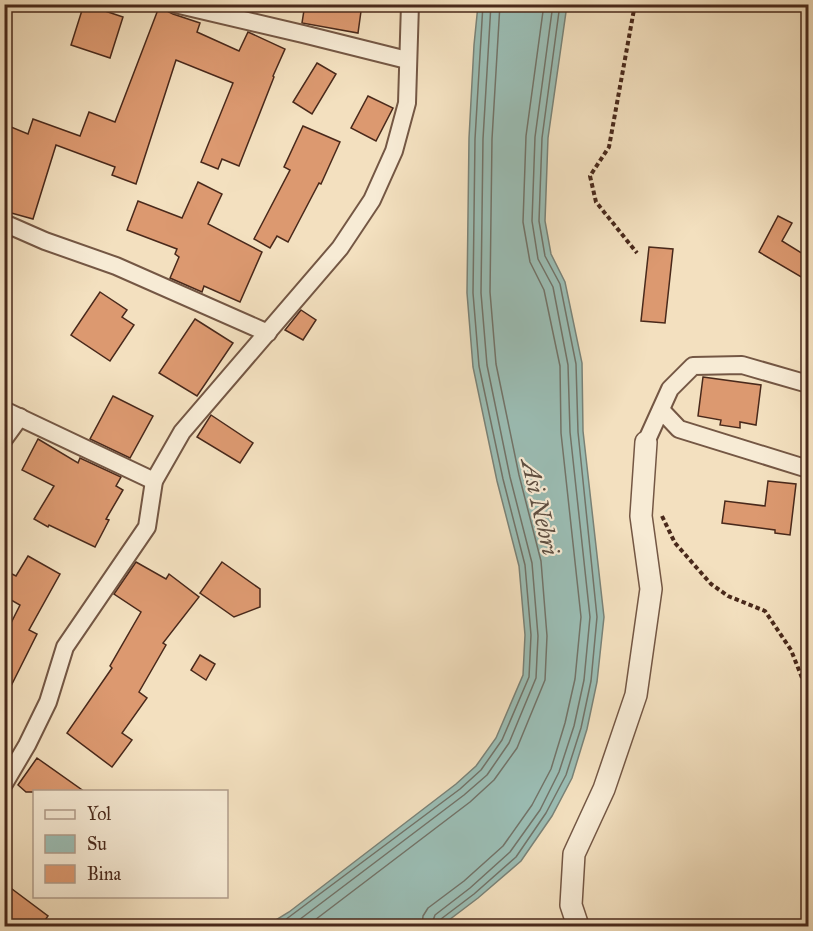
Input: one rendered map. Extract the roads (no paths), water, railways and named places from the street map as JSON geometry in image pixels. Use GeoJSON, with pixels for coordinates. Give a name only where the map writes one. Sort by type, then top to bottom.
{"type":"FeatureCollection","features":[{"type":"Feature","properties":{"kind":"street"},"geometry":{"type":"LineString","coordinates":[[175,4],[303,33],[407,60]]}},
{"type":"Feature","properties":{"kind":"street"},"geometry":{"type":"LineString","coordinates":[[4,784],[27,745],[48,702],[65,647],[147,527],[154,481],[182,432],[340,248],[372,200],[394,151],[407,103],[410,4]]}},
{"type":"Feature","properties":{"kind":"street"},"geometry":{"type":"LineString","coordinates":[[4,223],[45,241],[116,266],[268,333]]}},
{"type":"Feature","properties":{"kind":"street"},"geometry":{"type":"LineString","coordinates":[[578,927],[571,905],[574,854],[604,789],[636,695],[651,589],[641,516],[646,442],[670,389],[693,366],[742,365],[808,384]]}},
{"type":"Feature","properties":{"kind":"street"},"geometry":{"type":"LineString","coordinates":[[661,411],[679,429],[808,469]]}},
{"type":"Feature","properties":{"kind":"street"},"geometry":{"type":"LineString","coordinates":[[4,439],[12,414],[154,481]]}},
{"type":"Feature","properties":{"kind":"water","name":"Asi Nehri"},"geometry":{"type":"Polygon","coordinates":[[[478,5],[567,5],[548,138],[545,221],[551,254],[565,282],[582,363],[583,431],[604,617],[597,682],[587,729],[572,778],[552,816],[521,861],[441,926],[266,926],[289,912],[456,784],[476,766],[496,738],[523,675],[525,635],[519,566],[497,481],[473,367],[467,293],[469,138],[478,5]]]}}]}
